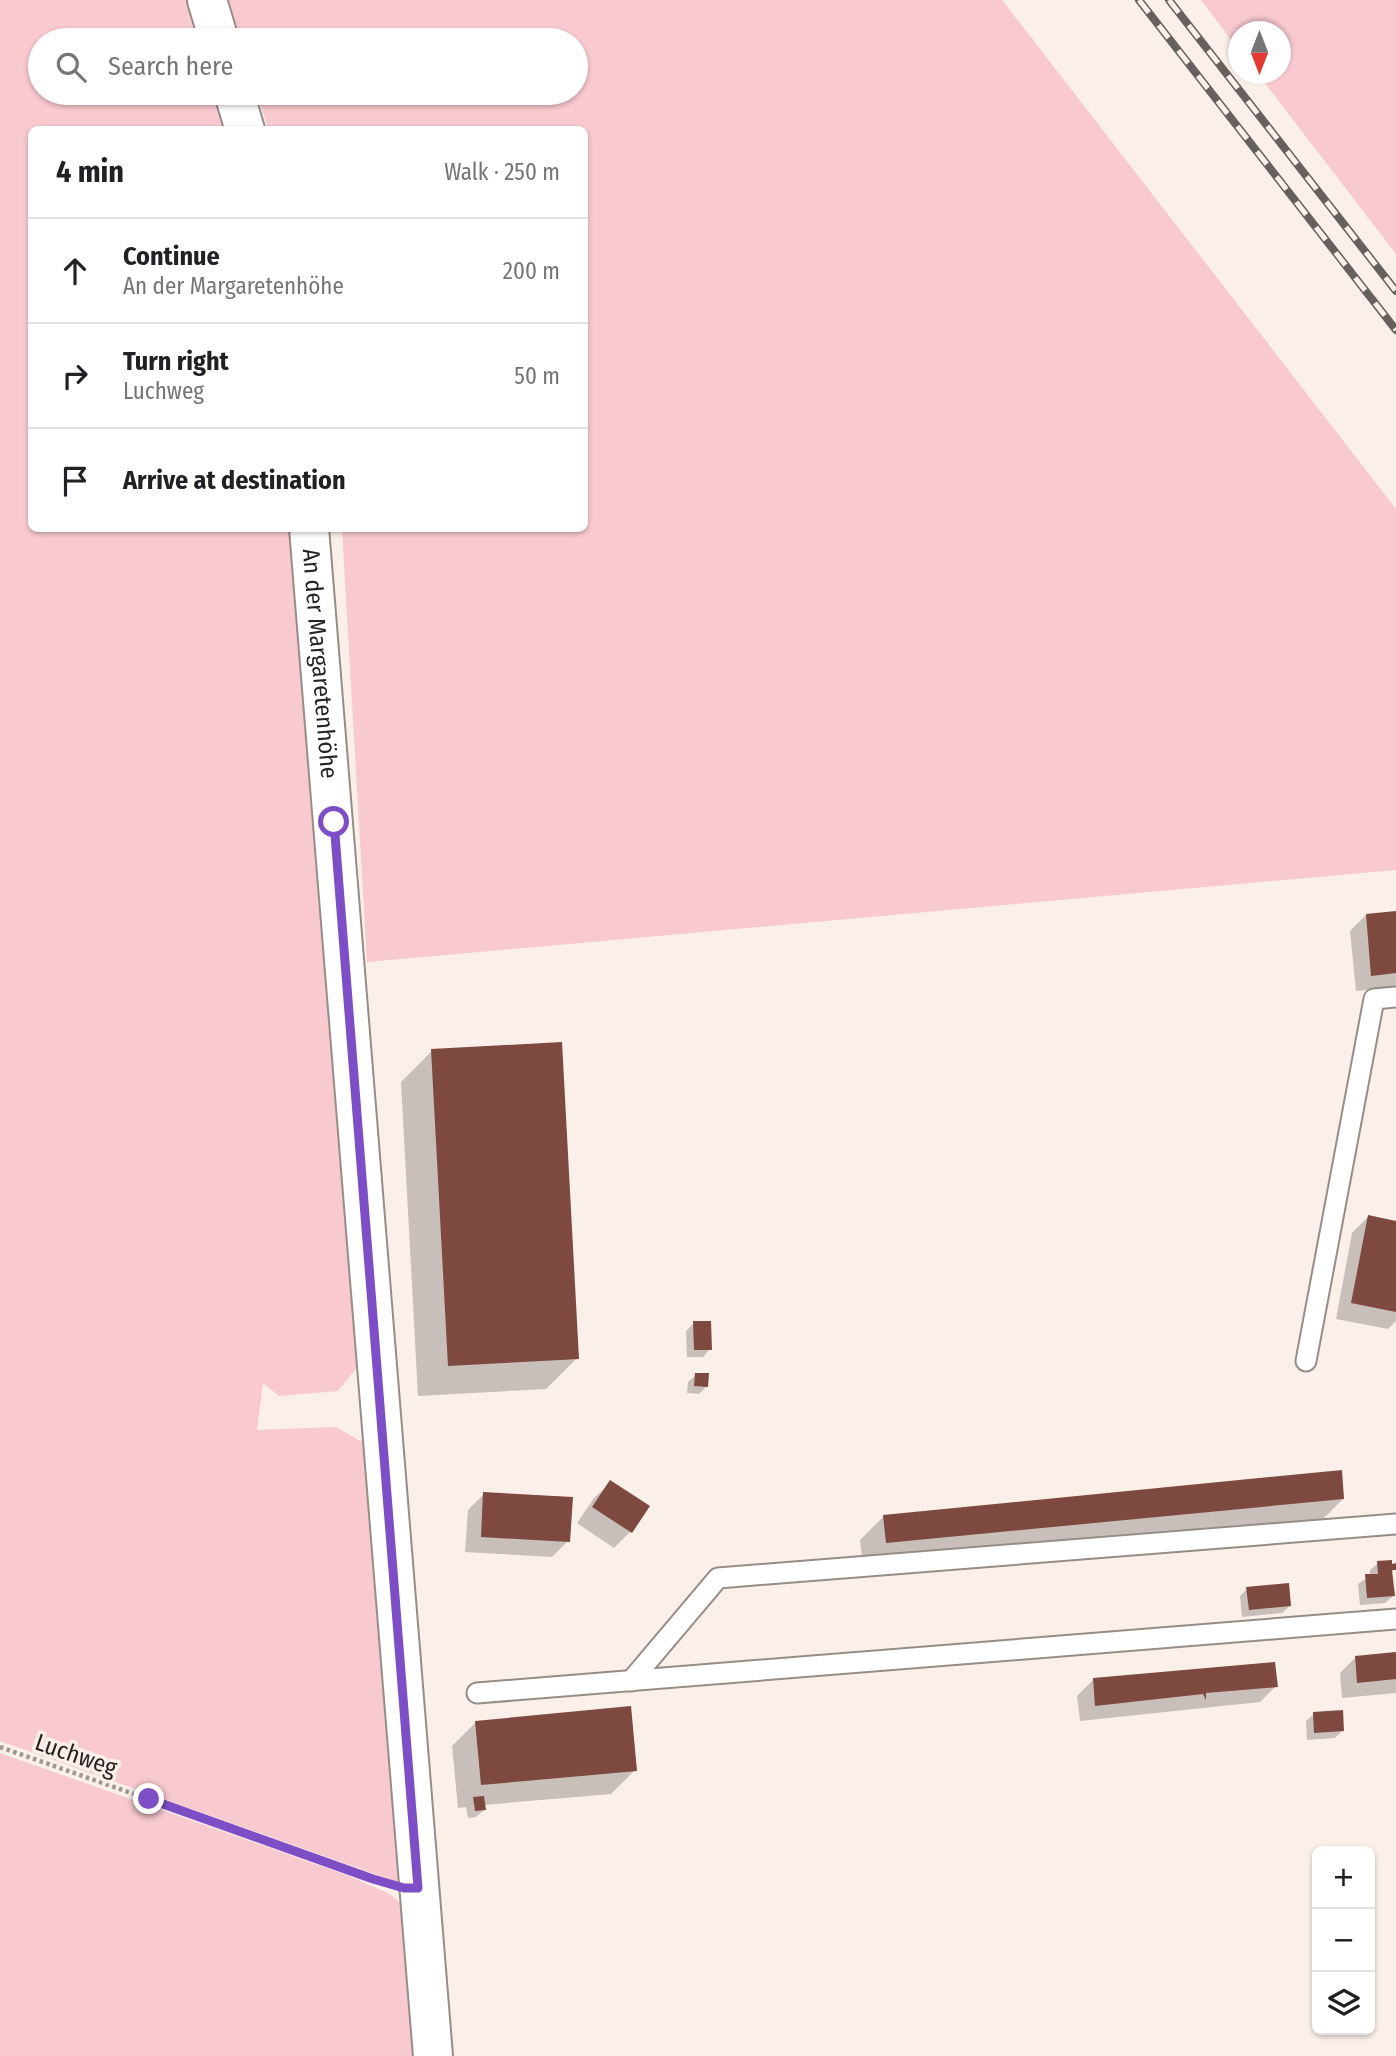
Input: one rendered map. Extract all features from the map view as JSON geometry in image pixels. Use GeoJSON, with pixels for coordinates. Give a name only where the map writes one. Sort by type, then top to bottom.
{"type":"FeatureCollection","features":[{"type":"Feature","properties":{"kind":"street"},"geometry":{"type":"LineString","coordinates":[[207,0],[215,28]]}},
{"type":"Feature","properties":{"kind":"street"},"geometry":{"type":"LineString","coordinates":[[238,105],[244,126]]}},
{"type":"Feature","properties":{"kind":"street","name":"An der Margaretenhöhe"},"geometry":{"type":"LineString","coordinates":[[310,532],[433,2056]]}},
{"type":"Feature","properties":{"kind":"lane"},"geometry":{"type":"LineString","coordinates":[[1306,1361],[1374,999],[1396,997]]}},
{"type":"Feature","properties":{"kind":"lane"},"geometry":{"type":"LineString","coordinates":[[631,1681],[718,1578],[1396,1524]]}},
{"type":"Feature","properties":{"kind":"lane"},"geometry":{"type":"LineString","coordinates":[[477,1693],[1396,1619]]}},
{"type":"Feature","properties":{"kind":"path","name":"Luchweg"},"geometry":{"type":"LineString","coordinates":[[0,1747],[373,1879],[404,1888],[418,1888]]}},
{"type":"Feature","properties":{"kind":"shaded area"},"geometry":{"type":"Polygon","coordinates":[[[0,0],[191,0],[199,28],[28,28],[28,105],[223,105],[229,126],[28,126],[28,532],[291,532],[359,1365],[338,1391],[279,1396],[263,1383],[257,1430],[336,1427],[364,1443],[377,1500],[406,1885],[0,1741],[0,0]]]}},
{"type":"Feature","properties":{"kind":"shaded area"},"geometry":{"type":"Polygon","coordinates":[[[229,0],[1002,0],[1396,509],[1396,870],[367,962],[342,532],[588,532],[588,126],[267,126],[261,105],[588,105],[588,28],[237,28],[229,0]]]}},
{"type":"Feature","properties":{"kind":"shaded area"},"geometry":{"type":"Polygon","coordinates":[[[1201,0],[1396,0],[1396,254],[1266,84],[1291,84],[1291,21],[1228,21],[1228,36],[1201,0]]]}},
{"type":"Feature","properties":{"kind":"shaded area"},"geometry":{"type":"Polygon","coordinates":[[[0,1753],[346,1875],[390,1894],[407,1909],[420,2056],[0,2056],[0,1753]]]}},
{"type":"Feature","properties":{"kind":"building"},"geometry":{"type":"Polygon","coordinates":[[[1396,911],[1396,973],[1371,976],[1366,914],[1396,911]]]}},
{"type":"Feature","properties":{"kind":"building"},"geometry":{"type":"Polygon","coordinates":[[[562,1042],[579,1359],[448,1366],[431,1049],[562,1042]]]}},
{"type":"Feature","properties":{"kind":"building"},"geometry":{"type":"Polygon","coordinates":[[[1368,1215],[1396,1221],[1396,1312],[1351,1303],[1368,1215]]]}},
{"type":"Feature","properties":{"kind":"building"},"geometry":{"type":"Polygon","coordinates":[[[693,1321],[711,1321],[712,1350],[694,1350],[693,1321]]]}},
{"type":"Feature","properties":{"kind":"building"},"geometry":{"type":"Polygon","coordinates":[[[695,1373],[709,1373],[708,1387],[694,1386],[695,1373]]]}},
{"type":"Feature","properties":{"kind":"building"},"geometry":{"type":"Polygon","coordinates":[[[1342,1470],[1344,1499],[886,1543],[883,1515],[1342,1470]]]}},
{"type":"Feature","properties":{"kind":"building"},"geometry":{"type":"Polygon","coordinates":[[[610,1480],[650,1506],[632,1533],[592,1507],[610,1480]]]}},
{"type":"Feature","properties":{"kind":"building"},"geometry":{"type":"Polygon","coordinates":[[[483,1492],[573,1497],[570,1542],[481,1537],[483,1492]]]}},
{"type":"Feature","properties":{"kind":"building"},"geometry":{"type":"Polygon","coordinates":[[[1392,1560],[1392,1564],[1396,1563],[1396,1570],[1392,1570],[1395,1596],[1367,1598],[1365,1574],[1378,1574],[1377,1561],[1392,1560]]]}},
{"type":"Feature","properties":{"kind":"building"},"geometry":{"type":"Polygon","coordinates":[[[1289,1583],[1291,1606],[1249,1610],[1246,1587],[1289,1583]]]}},
{"type":"Feature","properties":{"kind":"building"},"geometry":{"type":"Polygon","coordinates":[[[1396,1652],[1396,1679],[1357,1683],[1355,1656],[1396,1652]]]}},
{"type":"Feature","properties":{"kind":"building"},"geometry":{"type":"Polygon","coordinates":[[[1275,1662],[1278,1687],[1206,1693],[1206,1700],[1203,1694],[1095,1706],[1093,1678],[1275,1662]]]}},
{"type":"Feature","properties":{"kind":"building"},"geometry":{"type":"Polygon","coordinates":[[[631,1706],[637,1771],[481,1785],[475,1721],[631,1706]]]}},
{"type":"Feature","properties":{"kind":"building"},"geometry":{"type":"Polygon","coordinates":[[[1343,1710],[1344,1731],[1314,1733],[1313,1712],[1343,1710]]]}},
{"type":"Feature","properties":{"kind":"building"},"geometry":{"type":"Polygon","coordinates":[[[484,1796],[486,1810],[475,1811],[473,1797],[484,1796]]]}},
{"type":"Feature","properties":{"kind":"railway"},"geometry":{"type":"LineString","coordinates":[[1139,0],[1396,330]]}},
{"type":"Feature","properties":{"kind":"railway"},"geometry":{"type":"LineString","coordinates":[[1169,0],[1396,291]]}},
{"type":"Feature","properties":{"kind":"route"},"geometry":{"type":"LineString","coordinates":[[149,1799],[373,1879],[404,1888],[418,1888],[334,822]]}}]}
